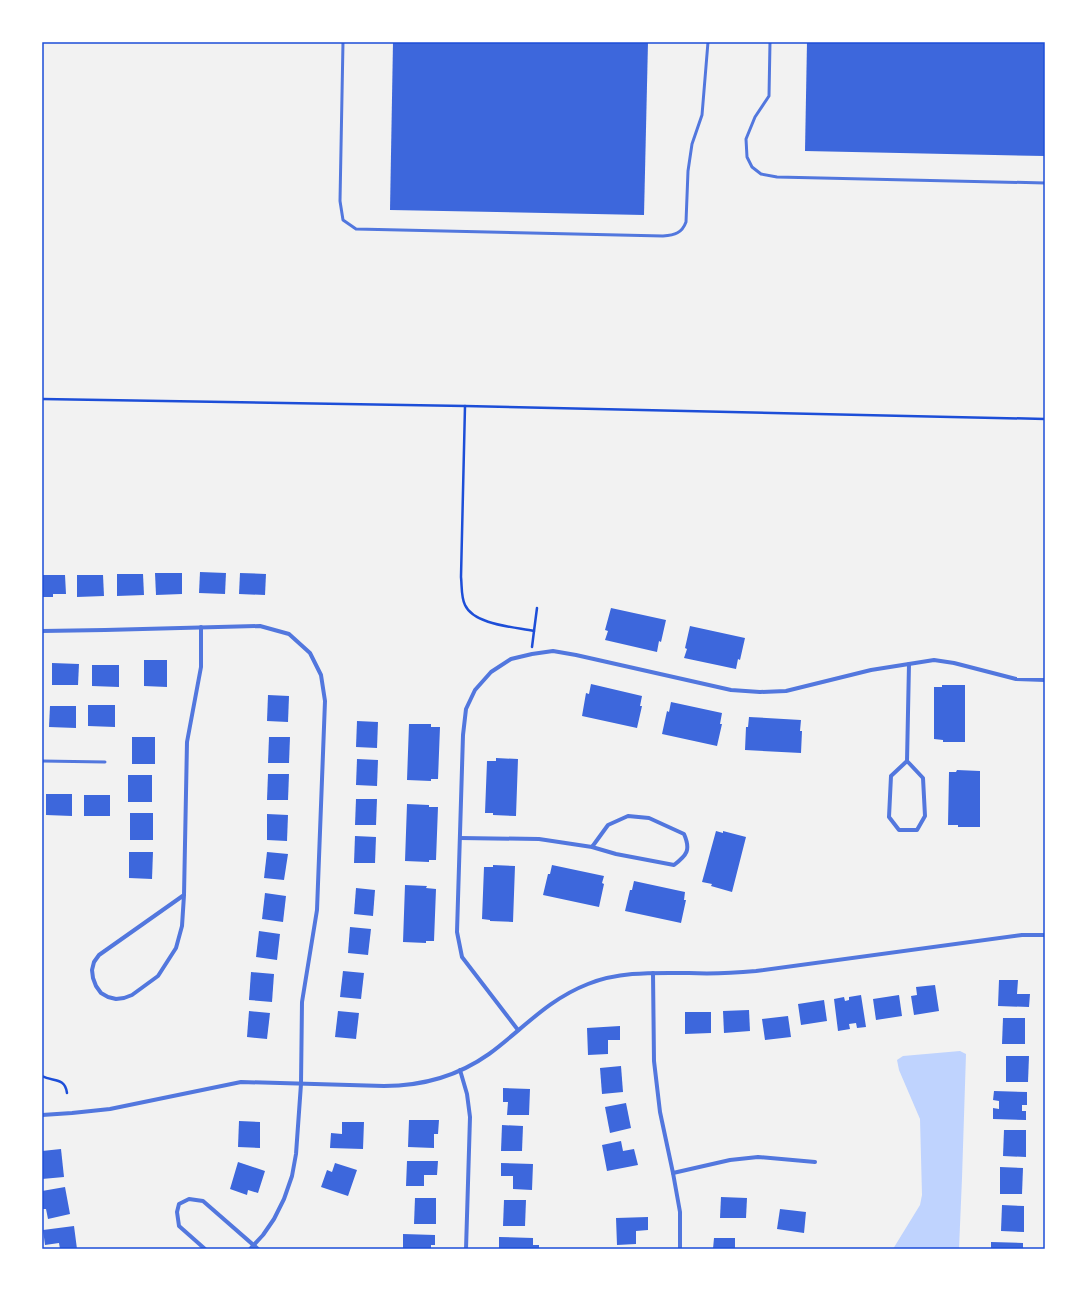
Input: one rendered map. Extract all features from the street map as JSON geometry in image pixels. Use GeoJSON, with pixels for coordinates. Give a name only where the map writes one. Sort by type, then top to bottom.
{"type":"FeatureCollection","features":[{"type":"Feature","properties":{"kind":"street"},"geometry":{"type":"LineString","coordinates":[[42,630],[260,626],[289,634],[310,653],[321,675],[325,701],[317,910],[302,1002],[301,1084],[298,1142],[292,1176],[284,1199],[274,1219],[252,1247]]}},
{"type":"Feature","properties":{"kind":"street"},"geometry":{"type":"LineString","coordinates":[[184,895],[99,955],[94,962],[92,970],[96,986],[101,993],[116,999],[132,995],[158,976],[176,948],[182,926],[184,895],[187,742],[201,667],[201,627]]}},
{"type":"Feature","properties":{"kind":"street"},"geometry":{"type":"LineString","coordinates":[[518,1030],[462,957],[457,932],[463,735],[466,710],[475,690],[491,672],[510,659],[553,651],[576,654],[731,690],[760,692],[786,691],[871,670],[934,660],[954,663],[1016,679],[1045,680]]}},
{"type":"Feature","properties":{"kind":"street"},"geometry":{"type":"LineString","coordinates":[[907,761],[891,776],[889,817],[899,830],[917,830],[925,816],[923,778],[907,761],[909,664]]}},
{"type":"Feature","properties":{"kind":"street"},"geometry":{"type":"LineString","coordinates":[[460,838],[539,839],[592,847],[616,854],[674,865],[685,857],[688,843],[684,834],[649,818],[628,816],[608,825],[592,847]]}},
{"type":"Feature","properties":{"kind":"street"},"geometry":{"type":"LineString","coordinates":[[42,1115],[110,1108],[241,1082],[401,1086],[428,1082],[477,1062],[562,996],[587,984],[614,976],[631,973],[749,972],[1022,935],[1045,935]]}},
{"type":"Feature","properties":{"kind":"street"},"geometry":{"type":"LineString","coordinates":[[653,973],[654,1061],[660,1112],[674,1173],[680,1212],[680,1249]]}},
{"type":"Feature","properties":{"kind":"street"},"geometry":{"type":"LineString","coordinates":[[460,1070],[467,1094],[470,1117],[466,1249]]}},
{"type":"Feature","properties":{"kind":"street"},"geometry":{"type":"LineString","coordinates":[[674,1173],[730,1160],[758,1158],[815,1162]]}},
{"type":"Feature","properties":{"kind":"street"},"geometry":{"type":"LineString","coordinates":[[205,1249],[179,1226],[179,1204],[189,1199],[202,1201],[252,1247],[258,1249]]}},
{"type":"Feature","properties":{"kind":"lane"},"geometry":{"type":"LineString","coordinates":[[343,42],[340,201],[344,220],[356,229],[663,236],[673,235],[679,232],[684,227],[686,222],[688,172],[692,144],[702,115],[708,42]]}},
{"type":"Feature","properties":{"kind":"lane"},"geometry":{"type":"LineString","coordinates":[[770,42],[769,96],[755,117],[746,139],[747,157],[752,167],[761,174],[777,177],[1045,183]]}},
{"type":"Feature","properties":{"kind":"lane"},"geometry":{"type":"LineString","coordinates":[[42,761],[105,762]]}},
{"type":"Feature","properties":{"kind":"path"},"geometry":{"type":"LineString","coordinates":[[42,399],[465,406],[1045,419]]}},
{"type":"Feature","properties":{"kind":"path"},"geometry":{"type":"LineString","coordinates":[[465,406],[461,577],[464,602],[470,613],[482,620],[499,625],[534,631]]}},
{"type":"Feature","properties":{"kind":"path"},"geometry":{"type":"LineString","coordinates":[[531,654],[537,608]]}},
{"type":"Feature","properties":{"kind":"path"},"geometry":{"type":"LineString","coordinates":[[42,1076],[62,1082],[66,1086],[67,1093]]}},
{"type":"Feature","properties":{"kind":"water"},"geometry":{"type":"Polygon","coordinates":[[[960,1051],[966,1054],[959,1249],[893,1249],[920,1205],[922,1195],[920,1119],[899,1070],[897,1060],[903,1056],[960,1051]]]}},
{"type":"Feature","properties":{"kind":"building"},"geometry":{"type":"Polygon","coordinates":[[[393,42],[648,42],[644,215],[390,210],[393,42]]]}},
{"type":"Feature","properties":{"kind":"building"},"geometry":{"type":"Polygon","coordinates":[[[807,42],[1045,42],[1045,156],[805,151],[807,42]]]}},
{"type":"Feature","properties":{"kind":"building"},"geometry":{"type":"Polygon","coordinates":[[[200,572],[226,573],[225,594],[199,593],[200,572]]]}},
{"type":"Feature","properties":{"kind":"building"},"geometry":{"type":"Polygon","coordinates":[[[155,573],[182,573],[182,594],[156,595],[155,573]]]}},
{"type":"Feature","properties":{"kind":"building"},"geometry":{"type":"Polygon","coordinates":[[[240,573],[266,574],[265,595],[239,594],[240,573]]]}},
{"type":"Feature","properties":{"kind":"building"},"geometry":{"type":"Polygon","coordinates":[[[117,574],[143,574],[144,595],[117,596],[117,574]]]}},
{"type":"Feature","properties":{"kind":"building"},"geometry":{"type":"Polygon","coordinates":[[[42,575],[65,575],[66,594],[53,594],[53,597],[42,597],[42,575]]]}},
{"type":"Feature","properties":{"kind":"building"},"geometry":{"type":"Polygon","coordinates":[[[77,575],[103,575],[104,596],[77,597],[77,575]]]}},
{"type":"Feature","properties":{"kind":"building"},"geometry":{"type":"Polygon","coordinates":[[[611,608],[666,620],[657,652],[605,640],[608,631],[605,630],[611,608]]]}},
{"type":"Feature","properties":{"kind":"building"},"geometry":{"type":"Polygon","coordinates":[[[690,626],[745,638],[740,660],[738,659],[736,669],[684,658],[687,649],[685,648],[690,626]]]}},
{"type":"Feature","properties":{"kind":"building"},"geometry":{"type":"Polygon","coordinates":[[[144,660],[167,660],[167,687],[144,686],[144,660]]]}},
{"type":"Feature","properties":{"kind":"building"},"geometry":{"type":"Polygon","coordinates":[[[52,663],[79,664],[78,685],[52,685],[52,663]]]}},
{"type":"Feature","properties":{"kind":"building"},"geometry":{"type":"Polygon","coordinates":[[[92,665],[119,665],[119,687],[92,686],[92,665]]]}},
{"type":"Feature","properties":{"kind":"building"},"geometry":{"type":"Polygon","coordinates":[[[591,684],[642,696],[640,706],[642,706],[637,728],[582,716],[586,693],[589,694],[591,684]]]}},
{"type":"Feature","properties":{"kind":"building"},"geometry":{"type":"Polygon","coordinates":[[[942,685],[965,685],[965,742],[943,742],[943,740],[934,739],[934,687],[942,687],[942,685]]]}},
{"type":"Feature","properties":{"kind":"building"},"geometry":{"type":"Polygon","coordinates":[[[268,695],[289,696],[288,722],[267,721],[268,695]]]}},
{"type":"Feature","properties":{"kind":"building"},"geometry":{"type":"Polygon","coordinates":[[[671,702],[722,713],[720,724],[722,724],[717,746],[662,734],[667,711],[669,712],[671,702]]]}},
{"type":"Feature","properties":{"kind":"building"},"geometry":{"type":"Polygon","coordinates":[[[88,705],[115,705],[115,727],[88,726],[88,705]]]}},
{"type":"Feature","properties":{"kind":"building"},"geometry":{"type":"Polygon","coordinates":[[[50,706],[76,706],[76,728],[49,727],[50,706]]]}},
{"type":"Feature","properties":{"kind":"building"},"geometry":{"type":"Polygon","coordinates":[[[749,717],[801,720],[801,753],[745,750],[746,727],[748,727],[749,717]]]}},
{"type":"Feature","properties":{"kind":"building"},"geometry":{"type":"Polygon","coordinates":[[[357,721],[378,722],[377,748],[356,747],[357,721]]]}},
{"type":"Feature","properties":{"kind":"building"},"geometry":{"type":"Polygon","coordinates":[[[409,724],[431,724],[431,727],[440,727],[438,779],[431,779],[431,781],[407,780],[409,724]]]}},
{"type":"Feature","properties":{"kind":"building"},"geometry":{"type":"Polygon","coordinates":[[[132,737],[155,737],[155,764],[132,764],[132,737]]]}},
{"type":"Feature","properties":{"kind":"building"},"geometry":{"type":"Polygon","coordinates":[[[269,737],[290,737],[289,763],[268,763],[269,737]]]}},
{"type":"Feature","properties":{"kind":"building"},"geometry":{"type":"Polygon","coordinates":[[[496,758],[518,759],[516,816],[493,815],[493,813],[485,813],[487,761],[496,761],[496,758]]]}},
{"type":"Feature","properties":{"kind":"building"},"geometry":{"type":"Polygon","coordinates":[[[357,759],[378,760],[377,786],[356,785],[357,759]]]}},
{"type":"Feature","properties":{"kind":"building"},"geometry":{"type":"Polygon","coordinates":[[[957,770],[980,771],[980,827],[958,827],[958,825],[948,825],[949,772],[956,772],[957,770]]]}},
{"type":"Feature","properties":{"kind":"building"},"geometry":{"type":"Polygon","coordinates":[[[268,774],[289,774],[288,800],[267,800],[268,774]]]}},
{"type":"Feature","properties":{"kind":"building"},"geometry":{"type":"Polygon","coordinates":[[[128,775],[152,775],[152,802],[128,802],[128,775]]]}},
{"type":"Feature","properties":{"kind":"building"},"geometry":{"type":"Polygon","coordinates":[[[46,794],[72,794],[72,816],[46,815],[46,794]]]}},
{"type":"Feature","properties":{"kind":"building"},"geometry":{"type":"Polygon","coordinates":[[[84,795],[110,795],[110,816],[84,816],[84,795]]]}},
{"type":"Feature","properties":{"kind":"building"},"geometry":{"type":"Polygon","coordinates":[[[356,799],[377,799],[376,825],[355,825],[356,799]]]}},
{"type":"Feature","properties":{"kind":"building"},"geometry":{"type":"Polygon","coordinates":[[[407,804],[438,807],[436,860],[429,860],[429,862],[405,861],[407,804]]]}},
{"type":"Feature","properties":{"kind":"building"},"geometry":{"type":"Polygon","coordinates":[[[130,813],[153,813],[153,840],[130,840],[130,813]]]}},
{"type":"Feature","properties":{"kind":"building"},"geometry":{"type":"Polygon","coordinates":[[[267,814],[288,815],[287,841],[267,840],[267,814]]]}},
{"type":"Feature","properties":{"kind":"building"},"geometry":{"type":"Polygon","coordinates":[[[716,831],[723,833],[723,831],[746,837],[732,892],[711,886],[712,884],[702,882],[716,831]]]}},
{"type":"Feature","properties":{"kind":"building"},"geometry":{"type":"Polygon","coordinates":[[[355,836],[376,837],[375,863],[354,863],[355,836]]]}},
{"type":"Feature","properties":{"kind":"building"},"geometry":{"type":"Polygon","coordinates":[[[129,852],[153,852],[152,879],[129,878],[129,852]]]}},
{"type":"Feature","properties":{"kind":"building"},"geometry":{"type":"Polygon","coordinates":[[[267,852],[288,854],[284,880],[264,878],[267,852]]]}},
{"type":"Feature","properties":{"kind":"building"},"geometry":{"type":"Polygon","coordinates":[[[493,865],[515,866],[513,922],[490,921],[482,919],[484,867],[493,867],[493,865]]]}},
{"type":"Feature","properties":{"kind":"building"},"geometry":{"type":"Polygon","coordinates":[[[552,865],[604,876],[602,883],[604,884],[599,907],[543,895],[548,874],[550,874],[552,865]]]}},
{"type":"Feature","properties":{"kind":"building"},"geometry":{"type":"Polygon","coordinates":[[[634,881],[685,892],[684,900],[686,900],[681,923],[625,911],[630,890],[632,890],[634,881]]]}},
{"type":"Feature","properties":{"kind":"building"},"geometry":{"type":"Polygon","coordinates":[[[405,885],[427,886],[426,888],[436,889],[434,941],[426,941],[426,943],[403,942],[405,885]]]}},
{"type":"Feature","properties":{"kind":"building"},"geometry":{"type":"Polygon","coordinates":[[[356,888],[375,890],[373,916],[354,914],[356,888]]]}},
{"type":"Feature","properties":{"kind":"building"},"geometry":{"type":"Polygon","coordinates":[[[265,893],[286,896],[283,922],[262,919],[265,893]]]}},
{"type":"Feature","properties":{"kind":"building"},"geometry":{"type":"Polygon","coordinates":[[[350,927],[371,929],[368,955],[348,953],[350,927]]]}},
{"type":"Feature","properties":{"kind":"building"},"geometry":{"type":"Polygon","coordinates":[[[259,931],[280,934],[277,960],[256,957],[259,931]]]}},
{"type":"Feature","properties":{"kind":"building"},"geometry":{"type":"Polygon","coordinates":[[[343,971],[364,973],[361,999],[340,997],[343,971]]]}},
{"type":"Feature","properties":{"kind":"building"},"geometry":{"type":"Polygon","coordinates":[[[251,972],[274,974],[272,1002],[249,1000],[251,972]]]}},
{"type":"Feature","properties":{"kind":"building"},"geometry":{"type":"Polygon","coordinates":[[[999,980],[1018,980],[1017,994],[1030,994],[1029,1007],[998,1006],[999,980]]]}},
{"type":"Feature","properties":{"kind":"building"},"geometry":{"type":"Polygon","coordinates":[[[935,985],[939,1011],[914,1015],[911,996],[917,995],[916,987],[935,985]]]}},
{"type":"Feature","properties":{"kind":"building"},"geometry":{"type":"Polygon","coordinates":[[[861,995],[866,1027],[857,1028],[856,1023],[849,1024],[850,1029],[838,1031],[834,999],[844,997],[845,1001],[849,1000],[849,997],[861,995]]]}},
{"type":"Feature","properties":{"kind":"building"},"geometry":{"type":"Polygon","coordinates":[[[899,995],[902,1016],[876,1020],[873,999],[899,995]]]}},
{"type":"Feature","properties":{"kind":"building"},"geometry":{"type":"Polygon","coordinates":[[[824,1000],[827,1021],[801,1025],[798,1004],[824,1000]]]}},
{"type":"Feature","properties":{"kind":"building"},"geometry":{"type":"Polygon","coordinates":[[[749,1010],[750,1031],[724,1033],[723,1011],[749,1010]]]}},
{"type":"Feature","properties":{"kind":"building"},"geometry":{"type":"Polygon","coordinates":[[[249,1011],[270,1013],[267,1039],[247,1037],[249,1011]]]}},
{"type":"Feature","properties":{"kind":"building"},"geometry":{"type":"Polygon","coordinates":[[[338,1011],[359,1013],[356,1039],[335,1037],[338,1011]]]}},
{"type":"Feature","properties":{"kind":"building"},"geometry":{"type":"Polygon","coordinates":[[[685,1012],[711,1012],[711,1033],[685,1034],[685,1012]]]}},
{"type":"Feature","properties":{"kind":"building"},"geometry":{"type":"Polygon","coordinates":[[[788,1016],[791,1037],[765,1040],[762,1019],[788,1016]]]}},
{"type":"Feature","properties":{"kind":"building"},"geometry":{"type":"Polygon","coordinates":[[[1003,1018],[1025,1018],[1025,1044],[1002,1044],[1003,1018]]]}},
{"type":"Feature","properties":{"kind":"building"},"geometry":{"type":"Polygon","coordinates":[[[620,1026],[620,1040],[608,1040],[608,1054],[588,1055],[587,1028],[620,1026]]]}},
{"type":"Feature","properties":{"kind":"building"},"geometry":{"type":"Polygon","coordinates":[[[1006,1056],[1029,1056],[1028,1082],[1006,1082],[1006,1056]]]}},
{"type":"Feature","properties":{"kind":"building"},"geometry":{"type":"Polygon","coordinates":[[[621,1066],[623,1092],[602,1094],[600,1068],[621,1066]]]}},
{"type":"Feature","properties":{"kind":"building"},"geometry":{"type":"Polygon","coordinates":[[[503,1088],[530,1089],[529,1115],[507,1115],[508,1102],[503,1102],[503,1088]]]}},
{"type":"Feature","properties":{"kind":"building"},"geometry":{"type":"Polygon","coordinates":[[[994,1091],[1027,1092],[1027,1105],[1022,1105],[1022,1111],[1026,1111],[1026,1120],[993,1119],[993,1108],[999,1109],[999,1101],[993,1100],[994,1091]]]}},
{"type":"Feature","properties":{"kind":"building"},"geometry":{"type":"Polygon","coordinates":[[[626,1103],[631,1128],[610,1133],[605,1107],[626,1103]]]}},
{"type":"Feature","properties":{"kind":"building"},"geometry":{"type":"Polygon","coordinates":[[[409,1120],[439,1120],[438,1134],[434,1134],[434,1148],[408,1147],[409,1120]]]}},
{"type":"Feature","properties":{"kind":"building"},"geometry":{"type":"Polygon","coordinates":[[[239,1121],[260,1122],[260,1148],[238,1147],[239,1121]]]}},
{"type":"Feature","properties":{"kind":"building"},"geometry":{"type":"Polygon","coordinates":[[[342,1122],[364,1122],[363,1149],[330,1148],[331,1133],[342,1134],[342,1122]]]}},
{"type":"Feature","properties":{"kind":"building"},"geometry":{"type":"Polygon","coordinates":[[[502,1125],[523,1126],[522,1151],[501,1151],[502,1125]]]}},
{"type":"Feature","properties":{"kind":"building"},"geometry":{"type":"Polygon","coordinates":[[[1004,1130],[1026,1130],[1026,1157],[1003,1156],[1004,1130]]]}},
{"type":"Feature","properties":{"kind":"building"},"geometry":{"type":"Polygon","coordinates":[[[621,1141],[623,1151],[634,1149],[638,1165],[607,1171],[602,1145],[621,1141]]]}},
{"type":"Feature","properties":{"kind":"building"},"geometry":{"type":"Polygon","coordinates":[[[61,1149],[64,1177],[42,1179],[42,1151],[61,1149]]]}},
{"type":"Feature","properties":{"kind":"building"},"geometry":{"type":"Polygon","coordinates":[[[407,1161],[438,1161],[437,1175],[424,1175],[424,1186],[406,1186],[407,1161]]]}},
{"type":"Feature","properties":{"kind":"building"},"geometry":{"type":"Polygon","coordinates":[[[238,1162],[265,1171],[258,1193],[248,1190],[247,1195],[230,1189],[238,1162]]]}},
{"type":"Feature","properties":{"kind":"building"},"geometry":{"type":"Polygon","coordinates":[[[335,1163],[357,1170],[348,1196],[321,1187],[327,1170],[332,1172],[335,1163]]]}},
{"type":"Feature","properties":{"kind":"building"},"geometry":{"type":"Polygon","coordinates":[[[501,1163],[533,1164],[532,1190],[513,1189],[513,1176],[501,1176],[501,1163]]]}},
{"type":"Feature","properties":{"kind":"building"},"geometry":{"type":"Polygon","coordinates":[[[1000,1167],[1023,1168],[1022,1194],[1000,1194],[1000,1167]]]}},
{"type":"Feature","properties":{"kind":"building"},"geometry":{"type":"Polygon","coordinates":[[[65,1187],[70,1214],[48,1219],[46,1209],[42,1209],[42,1191],[65,1187]]]}},
{"type":"Feature","properties":{"kind":"building"},"geometry":{"type":"Polygon","coordinates":[[[721,1197],[747,1198],[746,1218],[720,1218],[721,1197]]]}},
{"type":"Feature","properties":{"kind":"building"},"geometry":{"type":"Polygon","coordinates":[[[415,1198],[436,1198],[436,1224],[414,1224],[415,1198]]]}},
{"type":"Feature","properties":{"kind":"building"},"geometry":{"type":"Polygon","coordinates":[[[504,1200],[526,1200],[525,1226],[503,1226],[504,1200]]]}},
{"type":"Feature","properties":{"kind":"building"},"geometry":{"type":"Polygon","coordinates":[[[1002,1205],[1024,1206],[1024,1232],[1001,1231],[1002,1205]]]}},
{"type":"Feature","properties":{"kind":"building"},"geometry":{"type":"Polygon","coordinates":[[[780,1209],[806,1212],[804,1233],[777,1229],[780,1209]]]}},
{"type":"Feature","properties":{"kind":"building"},"geometry":{"type":"Polygon","coordinates":[[[648,1217],[648,1230],[636,1231],[636,1244],[617,1245],[616,1218],[648,1217]]]}},
{"type":"Feature","properties":{"kind":"building"},"geometry":{"type":"Polygon","coordinates":[[[74,1226],[77,1249],[60,1249],[59,1243],[45,1245],[43,1230],[74,1226]]]}},
{"type":"Feature","properties":{"kind":"building"},"geometry":{"type":"Polygon","coordinates":[[[403,1234],[435,1235],[435,1245],[431,1245],[431,1249],[403,1249],[403,1234]]]}},
{"type":"Feature","properties":{"kind":"building"},"geometry":{"type":"Polygon","coordinates":[[[499,1237],[533,1238],[533,1245],[539,1245],[539,1249],[499,1249],[499,1237]]]}},
{"type":"Feature","properties":{"kind":"building"},"geometry":{"type":"Polygon","coordinates":[[[714,1238],[735,1238],[735,1249],[713,1249],[714,1238]]]}},
{"type":"Feature","properties":{"kind":"building"},"geometry":{"type":"Polygon","coordinates":[[[991,1242],[1023,1243],[1023,1249],[991,1249],[991,1242]]]}}]}
